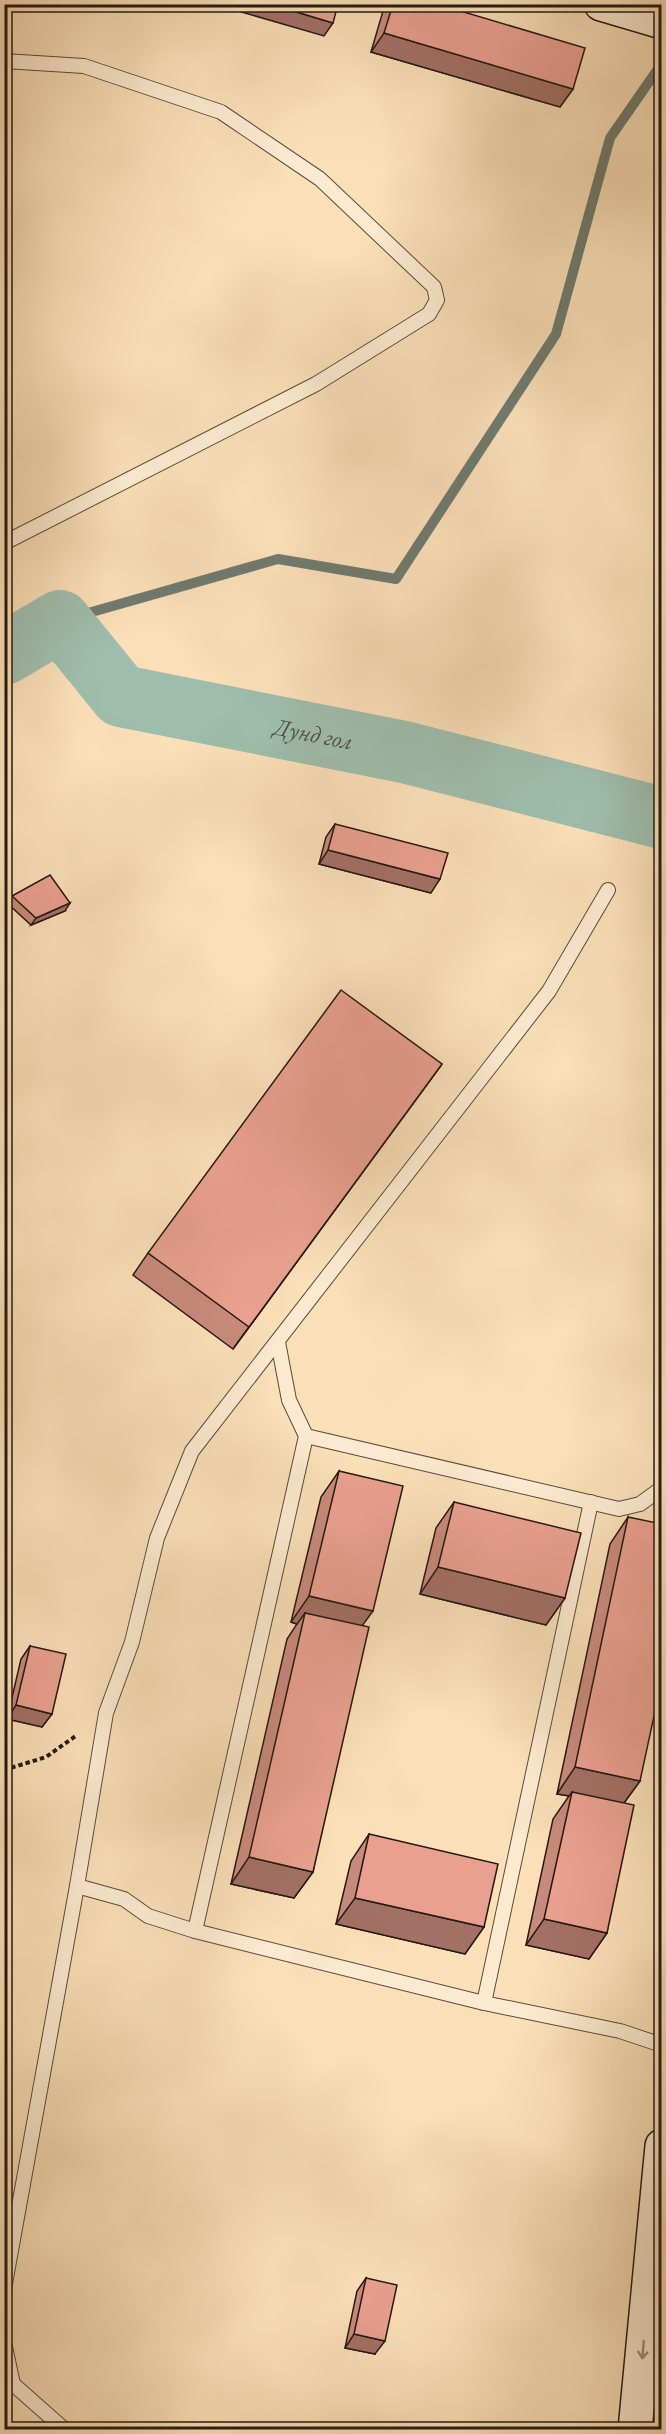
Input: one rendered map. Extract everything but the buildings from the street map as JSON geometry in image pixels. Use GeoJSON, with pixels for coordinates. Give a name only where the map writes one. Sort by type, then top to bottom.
{"type":"FeatureCollection","features":[{"type":"Feature","properties":{"kind":"main road"},"geometry":{"type":"LineString","coordinates":[[601,4],[655,20]]}},
{"type":"Feature","properties":{"kind":"main road"},"geometry":{"type":"LineString","coordinates":[[635,2430],[662,2146]]}},
{"type":"Feature","properties":{"kind":"lane"},"geometry":{"type":"LineString","coordinates":[[4,61],[84,66],[222,112],[320,179],[434,286],[437,300],[429,314],[315,384],[4,543]]}},
{"type":"Feature","properties":{"kind":"lane"},"geometry":{"type":"LineString","coordinates":[[4,2289],[106,1713],[132,1642],[157,1538],[192,1450],[549,991],[608,890]]}},
{"type":"Feature","properties":{"kind":"lane"},"geometry":{"type":"LineString","coordinates":[[195,1931],[306,1436],[289,1400],[278,1342]]}},
{"type":"Feature","properties":{"kind":"lane"},"geometry":{"type":"LineString","coordinates":[[306,1436],[619,1509],[640,1504],[662,1488]]}},
{"type":"Feature","properties":{"kind":"lane"},"geometry":{"type":"LineString","coordinates":[[484,2003],[591,1502]]}},
{"type":"Feature","properties":{"kind":"lane"},"geometry":{"type":"LineString","coordinates":[[77,1886],[124,1899],[148,1916],[195,1931],[484,2003],[620,2031],[662,2045]]}},
{"type":"Feature","properties":{"kind":"lane"},"geometry":{"type":"LineString","coordinates":[[4,2342],[13,2384],[65,2430]]}},
{"type":"Feature","properties":{"kind":"path"},"geometry":{"type":"LineString","coordinates":[[4,1770],[46,1757],[106,1713]]}},
{"type":"Feature","properties":{"kind":"waterway"},"geometry":{"type":"LineString","coordinates":[[60,621],[278,559],[396,579],[556,334],[610,138],[662,63]]}},
{"type":"Feature","properties":{"kind":"waterway","name":"Дунд гол"},"geometry":{"type":"LineString","coordinates":[[4,654],[60,621],[121,696],[404,752],[662,818]]}}]}
